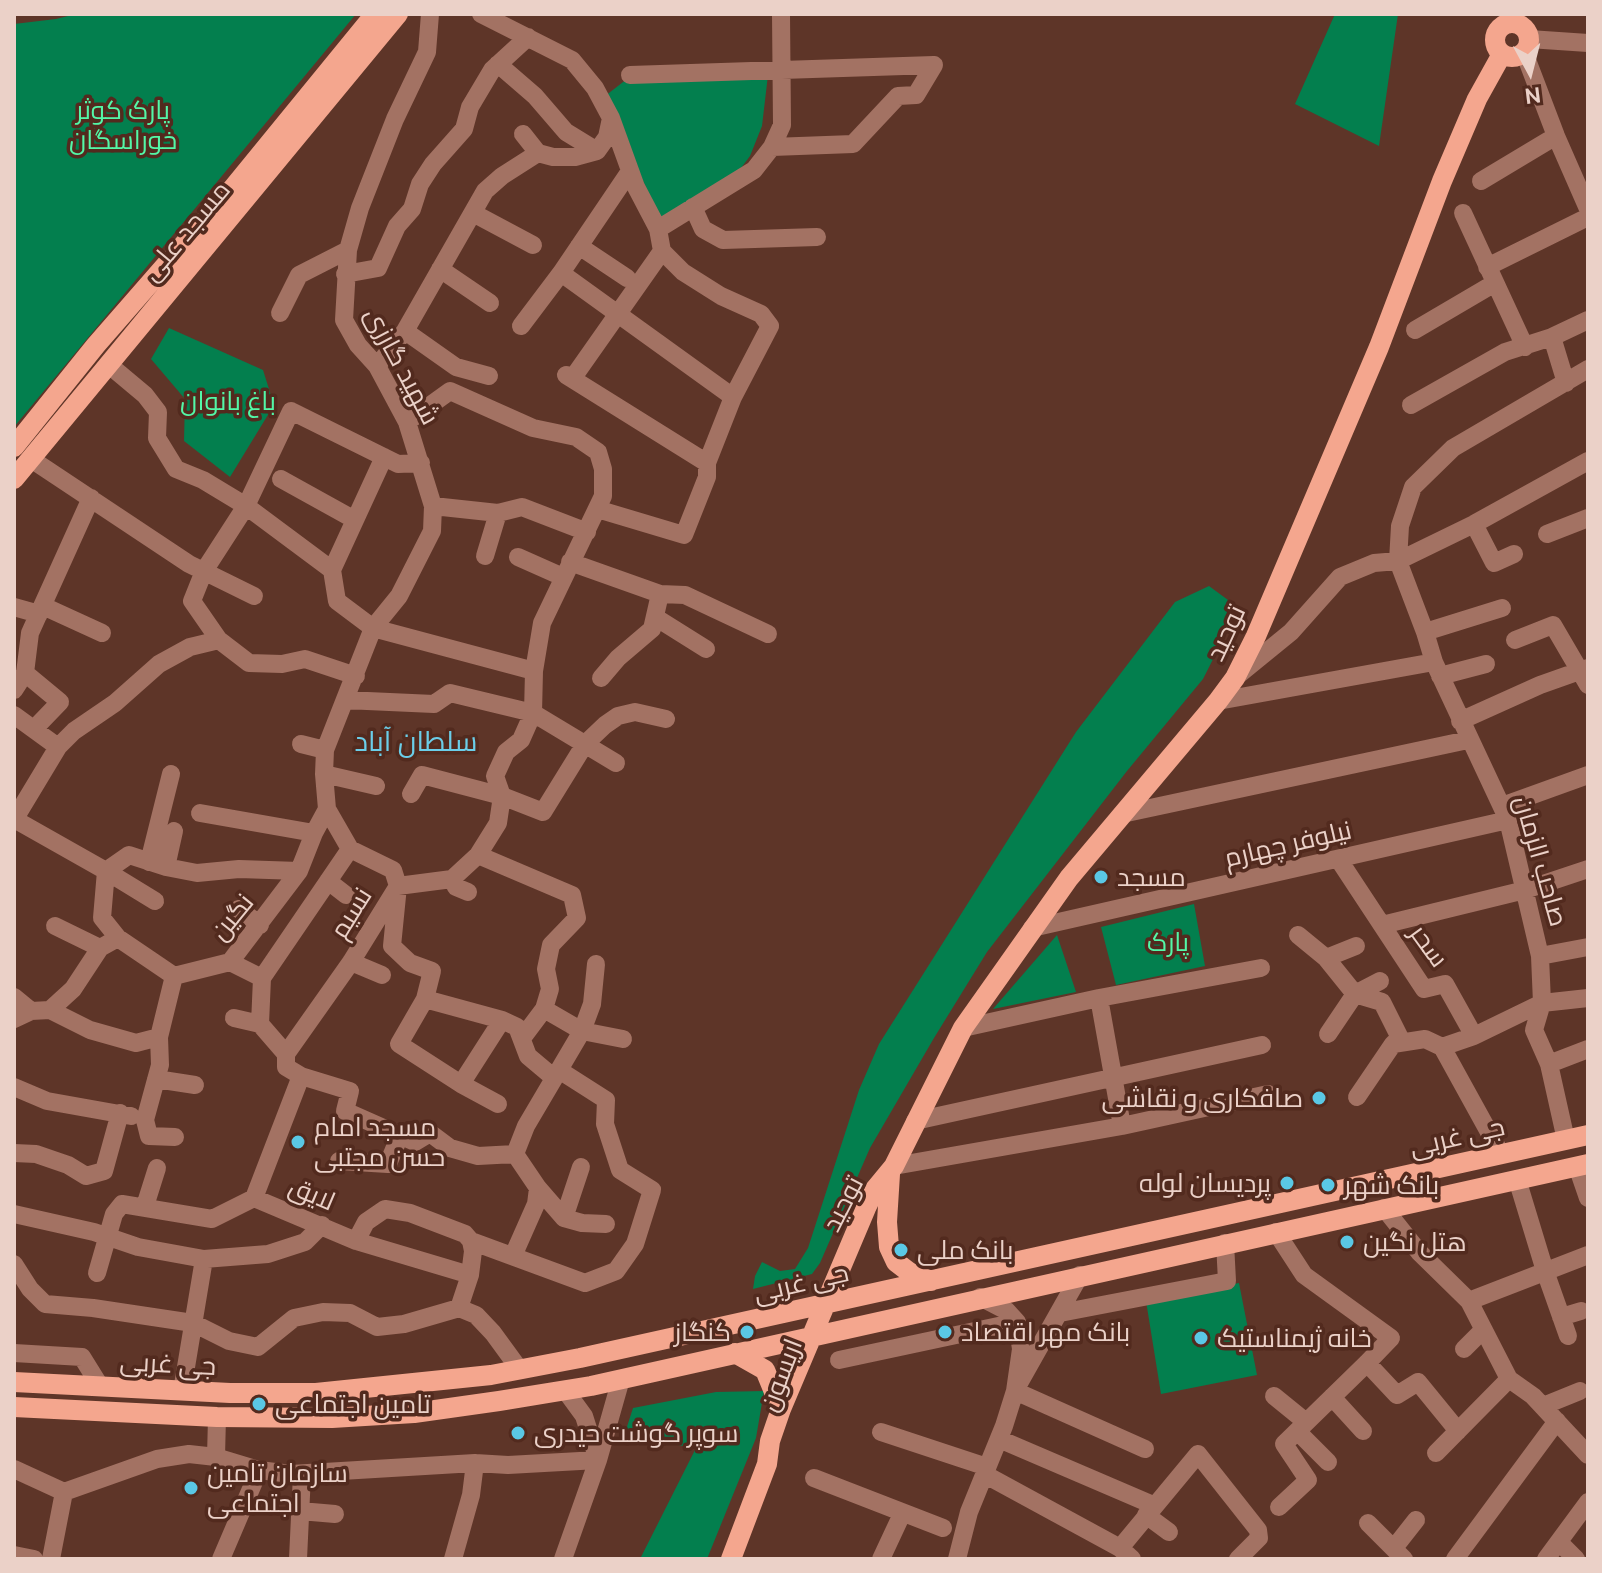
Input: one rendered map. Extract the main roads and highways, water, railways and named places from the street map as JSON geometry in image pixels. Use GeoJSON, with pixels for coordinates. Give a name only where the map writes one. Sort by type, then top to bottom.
{"type":"FeatureCollection","features":[{"type":"Feature","properties":{"kind":"main road","name":"مسجد علی"},"geometry":{"type":"LineString","coordinates":[[14,479],[108,364],[375,14]]}},
{"type":"Feature","properties":{"kind":"main road","name":"مسجد علی"},"geometry":{"type":"LineString","coordinates":[[14,447],[96,345],[239,194],[398,14]]}},
{"type":"Feature","properties":{"kind":"main road"},"geometry":{"type":"LineString","coordinates":[[1517,19],[1522,26],[1526,46],[1509,57],[1502,54],[1495,41],[1496,33],[1517,19]]}},
{"type":"Feature","properties":{"kind":"main road","name":"توحید"},"geometry":{"type":"LineString","coordinates":[[831,1303],[885,1197],[892,1170],[915,1121],[963,1028],[1069,878],[1235,678],[1379,347],[1442,181],[1477,99],[1502,54]]}},
{"type":"Feature","properties":{"kind":"main road","name":"جی غربی"},"geometry":{"type":"LineString","coordinates":[[14,1382],[182,1391],[316,1393],[420,1384],[520,1370],[1588,1135]]}},
{"type":"Feature","properties":{"kind":"main road","name":"جی غربی"},"geometry":{"type":"LineString","coordinates":[[14,1407],[217,1417],[332,1418],[414,1413],[565,1390],[1583,1165]]}},
{"type":"Feature","properties":{"kind":"main road"},"geometry":{"type":"LineString","coordinates":[[892,1170],[887,1222],[889,1247],[896,1262],[909,1272],[931,1281]]}},
{"type":"Feature","properties":{"kind":"main road","name":"اریسون"},"geometry":{"type":"LineString","coordinates":[[767,1464],[781,1446],[831,1303]]}},
{"type":"Feature","properties":{"kind":"main road","name":"اریسون"},"geometry":{"type":"LineString","coordinates":[[731,1559],[767,1464],[770,1441],[781,1409],[818,1335]]}},
{"type":"Feature","properties":{"kind":"main road"},"geometry":{"type":"LineString","coordinates":[[735,1353],[765,1370],[781,1409]]}},
{"type":"Feature","properties":{"kind":"place","name":"مسجد"},"geometry":{"type":"Point","coordinates":[1101,877]}},
{"type":"Feature","properties":{"kind":"place","name":"صافکاری و نقاشی"},"geometry":{"type":"Point","coordinates":[1319,1098]}},
{"type":"Feature","properties":{"kind":"place","name":"مسجد امام حسن مجتبی"},"geometry":{"type":"Point","coordinates":[298,1142]}},
{"type":"Feature","properties":{"kind":"place","name":"پردیسان لوله"},"geometry":{"type":"Point","coordinates":[1287,1183]}},
{"type":"Feature","properties":{"kind":"place","name":"بانک شهر"},"geometry":{"type":"Point","coordinates":[1328,1185]}},
{"type":"Feature","properties":{"kind":"place","name":"هتل نگین"},"geometry":{"type":"Point","coordinates":[1347,1242]}},
{"type":"Feature","properties":{"kind":"place","name":"بانک ملی"},"geometry":{"type":"Point","coordinates":[901,1250]}},
{"type":"Feature","properties":{"kind":"place","name":"کنگاز"},"geometry":{"type":"Point","coordinates":[747,1332]}},
{"type":"Feature","properties":{"kind":"place","name":"بانک مهر اقتصاد"},"geometry":{"type":"Point","coordinates":[945,1332]}},
{"type":"Feature","properties":{"kind":"place","name":"خانه ژیمناستیک"},"geometry":{"type":"Point","coordinates":[1201,1338]}},
{"type":"Feature","properties":{"kind":"place","name":"تامین اجتماعی"},"geometry":{"type":"Point","coordinates":[259,1404]}},
{"type":"Feature","properties":{"kind":"place","name":"سوپر گوشت حیدری"},"geometry":{"type":"Point","coordinates":[518,1433]}},
{"type":"Feature","properties":{"kind":"place","name":"سازمان تامین اجتماعی"},"geometry":{"type":"Point","coordinates":[191,1488]}},
{"type":"Feature","properties":{"kind":"district","name":"سلطان آباد"},"geometry":{"type":"Point","coordinates":[416,742]}},
{"type":"Feature","properties":{"kind":"park label","name":"پارک کوثر خوراسگان"},"geometry":{"type":"Point","coordinates":[123,125]}},
{"type":"Feature","properties":{"kind":"park label","name":"باغ بانوان"},"geometry":{"type":"Point","coordinates":[228,401]}},
{"type":"Feature","properties":{"kind":"park label","name":"پارک"},"geometry":{"type":"Point","coordinates":[1168,942]}}]}
